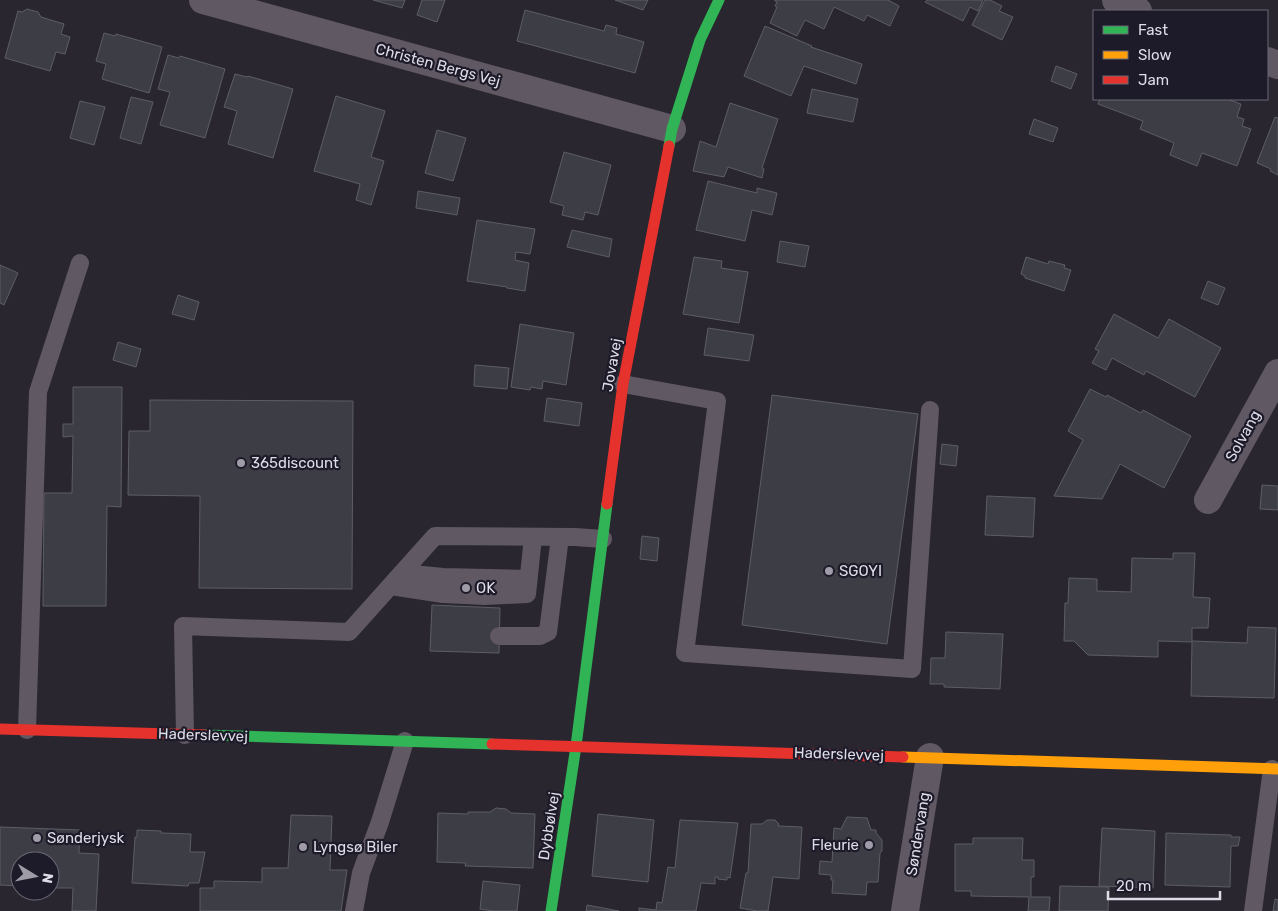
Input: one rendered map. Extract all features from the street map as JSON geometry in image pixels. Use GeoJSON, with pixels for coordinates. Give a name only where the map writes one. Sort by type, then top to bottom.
{"type":"FeatureCollection","features":[{"type":"Feature","properties":{"kind":"street","name":"Christen Bergs Vej"},"geometry":{"type":"LineString","coordinates":[[203,0],[672,129]]}},
{"type":"Feature","properties":{"kind":"street","name":"Jovavej"},"geometry":{"type":"LineString","coordinates":[[576,746],[623,384],[672,129],[700,40],[719,0]]}},
{"type":"Feature","properties":{"kind":"street"},"geometry":{"type":"LineString","coordinates":[[1116,0],[1136,10]]}},
{"type":"Feature","properties":{"kind":"street","name":"Solvang"},"geometry":{"type":"LineString","coordinates":[[1208,500],[1278,373]]}},
{"type":"Feature","properties":{"kind":"street","name":"Haderslevvej"},"geometry":{"type":"LineString","coordinates":[[0,729],[1275,769]]}},
{"type":"Feature","properties":{"kind":"street","name":"Dybbølvej"},"geometry":{"type":"LineString","coordinates":[[551,911],[576,746]]}},
{"type":"Feature","properties":{"kind":"street","name":"Søndervang"},"geometry":{"type":"LineString","coordinates":[[905,911],[930,758]]}},
{"type":"Feature","properties":{"kind":"lane"},"geometry":{"type":"LineString","coordinates":[[27,730],[38,392],[80,263]]}},
{"type":"Feature","properties":{"kind":"lane"},"geometry":{"type":"LineString","coordinates":[[623,384],[717,401],[686,653],[912,670],[930,410]]}},
{"type":"Feature","properties":{"kind":"lane"},"geometry":{"type":"LineString","coordinates":[[185,735],[183,626],[349,632],[435,536],[603,538]]}},
{"type":"Feature","properties":{"kind":"lane"},"geometry":{"type":"LineString","coordinates":[[396,579],[443,577],[528,579],[533,537]]}},
{"type":"Feature","properties":{"kind":"lane"},"geometry":{"type":"LineString","coordinates":[[499,636],[540,636],[548,632],[560,537]]}},
{"type":"Feature","properties":{"kind":"lane"},"geometry":{"type":"LineString","coordinates":[[354,911],[361,873],[380,822],[405,741]]}},
{"type":"Feature","properties":{"kind":"lane","name":"Haderslevvej"},"geometry":{"type":"LineString","coordinates":[[1253,911],[1275,769]]}},
{"type":"Feature","properties":{"kind":"building"},"geometry":{"type":"Polygon","coordinates":[[[373,0],[405,0],[402,8],[373,0]]]}},
{"type":"Feature","properties":{"kind":"building"},"geometry":{"type":"Polygon","coordinates":[[[422,0],[445,0],[437,22],[417,15],[422,0]]]}},
{"type":"Feature","properties":{"kind":"building"},"geometry":{"type":"Polygon","coordinates":[[[615,0],[648,0],[643,10],[615,0]]]}},
{"type":"Feature","properties":{"kind":"building"},"geometry":{"type":"Polygon","coordinates":[[[774,0],[888,0],[899,6],[890,26],[867,15],[864,21],[834,7],[824,29],[805,20],[797,36],[770,23],[777,7],[775,6],[777,2],[774,0]]]}},
{"type":"Feature","properties":{"kind":"building"},"geometry":{"type":"Polygon","coordinates":[[[927,0],[983,0],[978,11],[970,7],[963,21],[925,2],[927,0]]]}},
{"type":"Feature","properties":{"kind":"building"},"geometry":{"type":"Polygon","coordinates":[[[985,0],[990,0],[1002,6],[999,11],[1013,17],[1002,40],[972,25],[985,0]]]}},
{"type":"Feature","properties":{"kind":"building"},"geometry":{"type":"Polygon","coordinates":[[[27,9],[38,12],[41,17],[64,24],[61,34],[70,37],[65,54],[56,52],[50,71],[5,58],[18,11],[22,12],[27,9]]]}},
{"type":"Feature","properties":{"kind":"building"},"geometry":{"type":"Polygon","coordinates":[[[525,10],[604,31],[606,25],[617,28],[616,34],[644,42],[635,73],[517,41],[525,10]]]}},
{"type":"Feature","properties":{"kind":"building"},"geometry":{"type":"Polygon","coordinates":[[[765,26],[811,47],[862,64],[856,84],[804,66],[791,96],[744,76],[765,26]]]}},
{"type":"Feature","properties":{"kind":"building"},"geometry":{"type":"Polygon","coordinates":[[[104,33],[115,36],[116,34],[162,47],[149,93],[102,79],[106,64],[96,61],[104,33]]]}},
{"type":"Feature","properties":{"kind":"building"},"geometry":{"type":"Polygon","coordinates":[[[168,55],[179,58],[180,56],[225,69],[205,138],[160,125],[170,92],[158,89],[168,55]]]}},
{"type":"Feature","properties":{"kind":"building"},"geometry":{"type":"Polygon","coordinates":[[[1056,66],[1077,74],[1071,89],[1051,81],[1056,66]]]}},
{"type":"Feature","properties":{"kind":"building"},"geometry":{"type":"Polygon","coordinates":[[[235,74],[293,89],[273,158],[228,144],[237,111],[224,107],[235,74]]]}},
{"type":"Feature","properties":{"kind":"building"},"geometry":{"type":"Polygon","coordinates":[[[812,89],[858,99],[853,122],[807,113],[812,89]]]}},
{"type":"Feature","properties":{"kind":"building"},"geometry":{"type":"Polygon","coordinates":[[[336,96],[385,111],[371,157],[384,161],[371,205],[356,200],[360,184],[314,171],[336,96]]]}},
{"type":"Feature","properties":{"kind":"building"},"geometry":{"type":"Polygon","coordinates":[[[131,97],[153,102],[141,144],[120,138],[131,97]]]}},
{"type":"Feature","properties":{"kind":"building"},"geometry":{"type":"Polygon","coordinates":[[[1100,100],[1230,100],[1241,104],[1237,117],[1244,119],[1242,126],[1251,129],[1237,166],[1202,153],[1197,166],[1170,155],[1174,143],[1140,129],[1143,121],[1098,104],[1100,100]]]}},
{"type":"Feature","properties":{"kind":"building"},"geometry":{"type":"Polygon","coordinates":[[[80,101],[105,107],[94,145],[70,138],[80,101]]]}},
{"type":"Feature","properties":{"kind":"building"},"geometry":{"type":"Polygon","coordinates":[[[730,103],[778,119],[762,168],[764,169],[762,178],[728,167],[724,177],[693,171],[700,141],[716,147],[730,103]]]}},
{"type":"Feature","properties":{"kind":"building"},"geometry":{"type":"Polygon","coordinates":[[[1275,117],[1278,118],[1278,175],[1270,171],[1271,169],[1257,163],[1275,117]]]}},
{"type":"Feature","properties":{"kind":"building"},"geometry":{"type":"Polygon","coordinates":[[[1034,119],[1058,128],[1053,142],[1029,134],[1034,119]]]}},
{"type":"Feature","properties":{"kind":"building"},"geometry":{"type":"Polygon","coordinates":[[[437,130],[466,138],[453,181],[425,173],[437,130]]]}},
{"type":"Feature","properties":{"kind":"building"},"geometry":{"type":"Polygon","coordinates":[[[564,152],[611,165],[598,215],[585,212],[583,220],[562,215],[564,206],[550,202],[564,152]]]}},
{"type":"Feature","properties":{"kind":"building"},"geometry":{"type":"Polygon","coordinates":[[[708,181],[757,193],[757,188],[777,193],[772,215],[752,210],[745,241],[696,230],[708,181]]]}},
{"type":"Feature","properties":{"kind":"building"},"geometry":{"type":"Polygon","coordinates":[[[418,191],[460,198],[457,215],[416,208],[418,191]]]}},
{"type":"Feature","properties":{"kind":"building"},"geometry":{"type":"Polygon","coordinates":[[[477,220],[535,229],[530,254],[516,252],[515,260],[529,263],[525,291],[467,281],[477,220]]]}},
{"type":"Feature","properties":{"kind":"building"},"geometry":{"type":"Polygon","coordinates":[[[572,230],[612,239],[609,257],[567,247],[572,230]]]}},
{"type":"Feature","properties":{"kind":"building"},"geometry":{"type":"Polygon","coordinates":[[[780,241],[809,246],[805,267],[777,262],[780,241]]]}},
{"type":"Feature","properties":{"kind":"building"},"geometry":{"type":"Polygon","coordinates":[[[694,257],[722,261],[721,268],[748,272],[739,323],[683,314],[694,257]]]}},
{"type":"Feature","properties":{"kind":"building"},"geometry":{"type":"Polygon","coordinates":[[[1026,257],[1048,264],[1049,261],[1065,265],[1064,268],[1071,270],[1064,291],[1025,278],[1021,274],[1026,257]]]}},
{"type":"Feature","properties":{"kind":"building"},"geometry":{"type":"Polygon","coordinates":[[[0,265],[18,273],[4,305],[0,303],[0,265]]]}},
{"type":"Feature","properties":{"kind":"building"},"geometry":{"type":"Polygon","coordinates":[[[1208,281],[1225,288],[1218,305],[1201,298],[1208,281]]]}},
{"type":"Feature","properties":{"kind":"building"},"geometry":{"type":"Polygon","coordinates":[[[178,295],[199,302],[194,320],[172,314],[178,295]]]}},
{"type":"Feature","properties":{"kind":"building"},"geometry":{"type":"Polygon","coordinates":[[[1114,314],[1158,338],[1169,319],[1221,348],[1195,397],[1146,371],[1144,375],[1112,358],[1106,370],[1092,363],[1099,351],[1095,349],[1114,314]]]}},
{"type":"Feature","properties":{"kind":"building"},"geometry":{"type":"Polygon","coordinates":[[[520,324],[574,333],[566,385],[543,381],[542,389],[531,387],[530,390],[511,387],[520,324]]]}},
{"type":"Feature","properties":{"kind":"building"},"geometry":{"type":"Polygon","coordinates":[[[708,328],[754,335],[749,361],[704,355],[708,328]]]}},
{"type":"Feature","properties":{"kind":"building"},"geometry":{"type":"Polygon","coordinates":[[[118,342],[141,349],[136,367],[113,360],[118,342]]]}},
{"type":"Feature","properties":{"kind":"building"},"geometry":{"type":"Polygon","coordinates":[[[475,365],[509,368],[507,389],[474,386],[475,365]]]}},
{"type":"Feature","properties":{"kind":"building"},"geometry":{"type":"Polygon","coordinates":[[[73,387],[122,387],[121,507],[107,506],[106,606],[43,606],[44,493],[72,493],[73,436],[63,437],[63,424],[73,424],[73,387]]]}},
{"type":"Feature","properties":{"kind":"building"},"geometry":{"type":"Polygon","coordinates":[[[1090,389],[1106,397],[1107,395],[1141,413],[1143,410],[1191,436],[1164,488],[1120,464],[1102,499],[1054,496],[1083,440],[1068,431],[1090,389]]]}},
{"type":"Feature","properties":{"kind":"building"},"geometry":{"type":"Polygon","coordinates":[[[772,395],[918,414],[887,644],[742,625],[772,395]]]}},
{"type":"Feature","properties":{"kind":"building"},"geometry":{"type":"Polygon","coordinates":[[[547,398],[582,403],[579,426],[544,421],[547,398]]]}},
{"type":"Feature","properties":{"kind":"building","name":"365discount"},"geometry":{"type":"Polygon","coordinates":[[[150,400],[353,401],[352,589],[199,588],[200,496],[128,495],[129,431],[150,431],[150,400]]]}},
{"type":"Feature","properties":{"kind":"building"},"geometry":{"type":"Polygon","coordinates":[[[942,444],[958,446],[956,466],[940,464],[942,444]]]}},
{"type":"Feature","properties":{"kind":"building"},"geometry":{"type":"Polygon","coordinates":[[[1262,485],[1278,486],[1278,510],[1260,509],[1262,485]]]}},
{"type":"Feature","properties":{"kind":"building"},"geometry":{"type":"Polygon","coordinates":[[[987,496],[1035,498],[1033,537],[985,535],[987,496]]]}},
{"type":"Feature","properties":{"kind":"building"},"geometry":{"type":"Polygon","coordinates":[[[642,536],[659,538],[657,561],[640,559],[642,536]]]}},
{"type":"Feature","properties":{"kind":"building"},"geometry":{"type":"Polygon","coordinates":[[[1173,553],[1195,553],[1193,597],[1210,598],[1208,628],[1192,628],[1192,641],[1247,643],[1248,627],[1276,628],[1274,698],[1191,696],[1192,642],[1158,641],[1158,657],[1088,655],[1074,641],[1064,641],[1065,603],[1068,603],[1069,578],[1097,579],[1097,591],[1131,592],[1132,558],[1173,559],[1173,553]]]}},
{"type":"Feature","properties":{"kind":"building"},"geometry":{"type":"Polygon","coordinates":[[[432,605],[500,608],[499,653],[430,651],[432,605]]]}},
{"type":"Feature","properties":{"kind":"building"},"geometry":{"type":"Polygon","coordinates":[[[946,632],[1003,634],[1000,689],[944,687],[944,684],[930,684],[931,658],[945,658],[946,632]]]}},
{"type":"Feature","properties":{"kind":"building"},"geometry":{"type":"Polygon","coordinates":[[[496,808],[506,809],[511,813],[535,814],[533,868],[465,866],[466,863],[437,862],[438,813],[468,814],[468,812],[490,812],[496,808]]]}},
{"type":"Feature","properties":{"kind":"building"},"geometry":{"type":"Polygon","coordinates":[[[598,814],[654,820],[648,882],[592,876],[598,814]]]}},
{"type":"Feature","properties":{"kind":"building"},"geometry":{"type":"Polygon","coordinates":[[[291,815],[332,816],[330,870],[347,870],[341,911],[200,911],[200,888],[214,888],[214,881],[262,882],[262,868],[288,868],[291,815]]]}},
{"type":"Feature","properties":{"kind":"building"},"geometry":{"type":"Polygon","coordinates":[[[847,817],[867,818],[871,830],[876,830],[876,833],[882,840],[878,882],[867,882],[866,895],[832,893],[833,880],[831,880],[831,875],[819,874],[820,861],[832,862],[834,828],[841,829],[847,817]]]}},
{"type":"Feature","properties":{"kind":"building"},"geometry":{"type":"Polygon","coordinates":[[[680,820],[738,823],[730,878],[727,877],[727,880],[715,877],[715,884],[701,883],[696,911],[639,911],[639,908],[656,910],[657,902],[662,903],[668,867],[675,868],[680,820]]]}},
{"type":"Feature","properties":{"kind":"building"},"geometry":{"type":"Polygon","coordinates":[[[767,820],[775,820],[779,824],[778,826],[802,827],[799,879],[773,877],[768,911],[740,908],[746,873],[748,873],[751,824],[762,824],[767,820]]]}},
{"type":"Feature","properties":{"kind":"building"},"geometry":{"type":"Polygon","coordinates":[[[0,827],[80,830],[79,853],[99,854],[96,911],[72,911],[73,888],[60,888],[60,851],[10,851],[10,886],[0,885],[0,827]]]}},
{"type":"Feature","properties":{"kind":"building"},"geometry":{"type":"Polygon","coordinates":[[[1102,828],[1155,831],[1153,888],[1099,886],[1102,828]]]}},
{"type":"Feature","properties":{"kind":"building"},"geometry":{"type":"Polygon","coordinates":[[[137,830],[191,834],[190,852],[205,852],[199,883],[189,883],[188,886],[132,883],[137,830]]]}},
{"type":"Feature","properties":{"kind":"building"},"geometry":{"type":"Polygon","coordinates":[[[1166,833],[1231,835],[1231,837],[1240,837],[1238,846],[1231,846],[1230,887],[1165,885],[1166,833]]]}},
{"type":"Feature","properties":{"kind":"building"},"geometry":{"type":"Polygon","coordinates":[[[973,838],[1023,838],[1022,860],[1034,860],[1034,877],[1031,877],[1031,897],[1050,897],[1049,911],[1028,911],[1029,897],[971,896],[971,891],[955,891],[955,844],[973,844],[973,838]]]}},
{"type":"Feature","properties":{"kind":"building"},"geometry":{"type":"Polygon","coordinates":[[[483,881],[520,885],[517,911],[480,909],[483,881]]]}},
{"type":"Feature","properties":{"kind":"building"},"geometry":{"type":"Polygon","coordinates":[[[1060,886],[1109,887],[1108,911],[1059,911],[1060,886]]]}},
{"type":"Feature","properties":{"kind":"building"},"geometry":{"type":"Polygon","coordinates":[[[1275,899],[1278,900],[1278,911],[1273,911],[1275,899]]]}},
{"type":"Feature","properties":{"kind":"building"},"geometry":{"type":"Polygon","coordinates":[[[587,905],[619,911],[586,911],[587,905]]]}},
{"type":"Feature","properties":{"kind":"traffic: fast"},"geometry":{"type":"LineString","coordinates":[[669,146],[672,129],[700,40],[719,0]]}},
{"type":"Feature","properties":{"kind":"traffic: fast"},"geometry":{"type":"LineString","coordinates":[[551,911],[576,746],[607,504]]}},
{"type":"Feature","properties":{"kind":"traffic: fast"},"geometry":{"type":"LineString","coordinates":[[205,735],[492,744]]}},
{"type":"Feature","properties":{"kind":"traffic: slow"},"geometry":{"type":"LineString","coordinates":[[903,757],[1278,769]]}},
{"type":"Feature","properties":{"kind":"traffic: jam"},"geometry":{"type":"LineString","coordinates":[[607,504],[623,384],[669,146]]}},
{"type":"Feature","properties":{"kind":"traffic: jam"},"geometry":{"type":"LineString","coordinates":[[0,729],[205,735]]}},
{"type":"Feature","properties":{"kind":"traffic: jam"},"geometry":{"type":"LineString","coordinates":[[492,744],[903,757]]}},
{"type":"Feature","properties":{"kind":"place","name":"365discount"},"geometry":{"type":"Point","coordinates":[241,463]}},
{"type":"Feature","properties":{"kind":"place","name":"SGOYI"},"geometry":{"type":"Point","coordinates":[829,571]}},
{"type":"Feature","properties":{"kind":"place","name":"OK"},"geometry":{"type":"Point","coordinates":[466,588]}},
{"type":"Feature","properties":{"kind":"place","name":"Sønderjysk"},"geometry":{"type":"Point","coordinates":[37,838]}},
{"type":"Feature","properties":{"kind":"place","name":"Fleurie"},"geometry":{"type":"Point","coordinates":[869,845]}},
{"type":"Feature","properties":{"kind":"place","name":"Lyngsø Biler"},"geometry":{"type":"Point","coordinates":[303,847]}}]}
